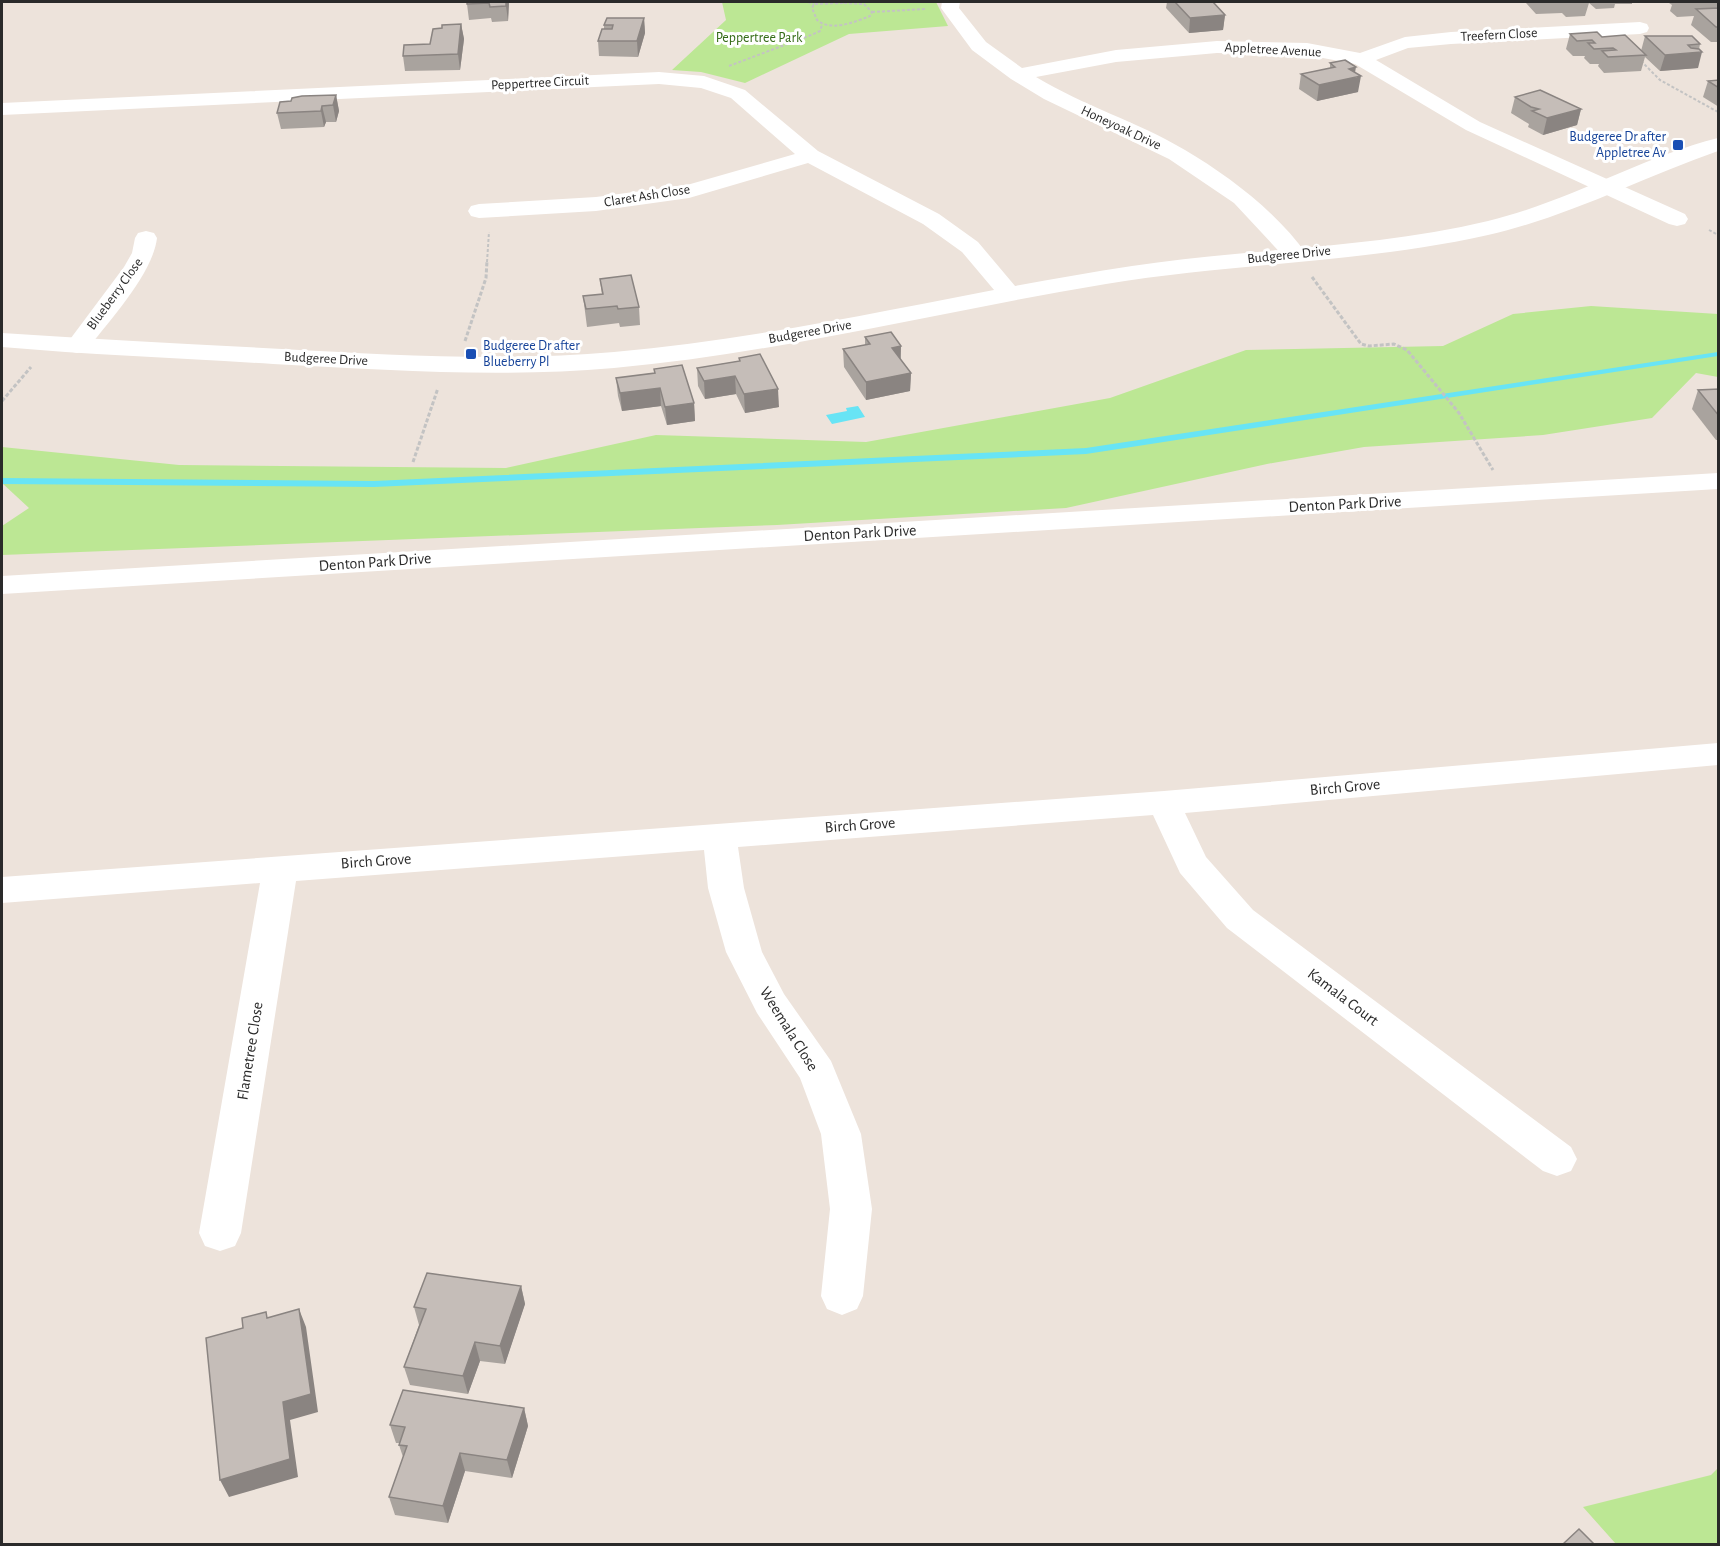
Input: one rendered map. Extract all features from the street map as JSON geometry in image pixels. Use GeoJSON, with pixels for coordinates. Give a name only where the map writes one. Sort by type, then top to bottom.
{"type":"FeatureCollection","features":[{"type":"Feature","properties":{"kind":"street","name":"Honeyoak Drive"},"geometry":{"type":"LineString","coordinates":[[950,5],[979,46],[1018,75],[1051,95],[1177,154],[1242,198],[1295,255]]}},
{"type":"Feature","properties":{"kind":"street","name":"Treefern Close"},"geometry":{"type":"LineString","coordinates":[[1361,59],[1416,41],[1640,28]]}},
{"type":"Feature","properties":{"kind":"street","name":"Appletree Avenue"},"geometry":{"type":"LineString","coordinates":[[1018,75],[1116,56],[1217,47],[1307,49],[1361,59],[1416,94],[1473,126],[1606,187]]}},
{"type":"Feature","properties":{"kind":"street","name":"Peppertree Circuit"},"geometry":{"type":"LineString","coordinates":[[2,108],[659,78],[704,82],[738,94],[810,156],[931,219],[970,247],[1008,292]]}},
{"type":"Feature","properties":{"kind":"street","name":"Budgeree Drive"},"geometry":{"type":"LineString","coordinates":[[2,340],[76,346],[452,365],[612,360],[721,348],[846,326],[1008,292],[1156,269],[1380,247],[1490,228],[1530,217],[1679,157],[1719,144]]}},
{"type":"Feature","properties":{"kind":"street","name":"Claret Ash Close"},"geometry":{"type":"LineString","coordinates":[[479,212],[596,204],[689,191],[810,156]]}},
{"type":"Feature","properties":{"kind":"street"},"geometry":{"type":"LineString","coordinates":[[1606,187],[1677,219]]}},
{"type":"Feature","properties":{"kind":"street","name":"Blueberry Close"},"geometry":{"type":"LineString","coordinates":[[76,346],[135,269],[144,253],[146,238]]}},
{"type":"Feature","properties":{"kind":"street","name":"Denton Park Drive"},"geometry":{"type":"LineString","coordinates":[[2,585],[1719,481]]}},
{"type":"Feature","properties":{"kind":"street","name":"Birch Grove"},"geometry":{"type":"LineString","coordinates":[[2,890],[1164,803],[1719,754]]}},
{"type":"Feature","properties":{"kind":"street","name":"Kamala Court"},"geometry":{"type":"LineString","coordinates":[[1164,803],[1192,864],[1240,919],[1557,1159]]}},
{"type":"Feature","properties":{"kind":"street","name":"Weemala Close"},"geometry":{"type":"LineString","coordinates":[[719,836],[726,888],[744,952],[770,1003],[817,1072],[841,1134],[851,1209],[842,1296]]}},
{"type":"Feature","properties":{"kind":"street","name":"Flametree Close"},"geometry":{"type":"LineString","coordinates":[[220,1233],[280,869]]}},
{"type":"Feature","properties":{"kind":"path"},"geometry":{"type":"LineString","coordinates":[[808,2],[814,4],[862,3],[872,12]]}},
{"type":"Feature","properties":{"kind":"path"},"geometry":{"type":"LineString","coordinates":[[814,4],[812,8],[815,16],[822,25]]}},
{"type":"Feature","properties":{"kind":"path"},"geometry":{"type":"LineString","coordinates":[[822,25],[839,25],[861,20],[870,16],[872,12],[950,5]]}},
{"type":"Feature","properties":{"kind":"path"},"geometry":{"type":"LineString","coordinates":[[704,82],[705,74],[811,35],[820,31],[822,25]]}},
{"type":"Feature","properties":{"kind":"path"},"geometry":{"type":"LineString","coordinates":[[1610,30],[1660,80],[1719,112]]}},
{"type":"Feature","properties":{"kind":"path"},"geometry":{"type":"LineString","coordinates":[[413,462],[486,278],[490,226],[479,212]]}},
{"type":"Feature","properties":{"kind":"path"},"geometry":{"type":"LineString","coordinates":[[1709,230],[1719,235]]}},
{"type":"Feature","properties":{"kind":"path"},"geometry":{"type":"LineString","coordinates":[[1312,277],[1361,344],[1369,346],[1394,344],[1407,350],[1459,413],[1508,495]]}},
{"type":"Feature","properties":{"kind":"path"},"geometry":{"type":"LineString","coordinates":[[2,401],[51,344]]}},
{"type":"Feature","properties":{"kind":"green space","name":"Peppertree Park"},"geometry":{"type":"Polygon","coordinates":[[[722,2],[936,2],[948,26],[849,34],[745,83],[701,72],[672,70],[726,20],[722,2]]]}},
{"type":"Feature","properties":{"kind":"green space"},"geometry":{"type":"Polygon","coordinates":[[[1591,306],[1718,314],[1718,377],[1696,373],[1652,418],[1543,435],[1364,447],[1267,464],[1066,508],[777,525],[2,555],[2,526],[29,508],[2,483],[2,447],[179,465],[506,468],[656,435],[866,442],[1110,398],[1246,350],[1443,346],[1513,314],[1591,306]]]}},
{"type":"Feature","properties":{"kind":"green space"},"geometry":{"type":"Polygon","coordinates":[[[1718,1468],[1718,1544],[1616,1544],[1583,1507],[1711,1475],[1718,1468]]]}},
{"type":"Feature","properties":{"kind":"water"},"geometry":{"type":"Polygon","coordinates":[[[858,406],[865,417],[832,424],[826,415],[847,411],[846,408],[858,406]]]}},
{"type":"Feature","properties":{"kind":"building"},"geometry":{"type":"Polygon","coordinates":[[[467,2],[506,2],[506,6],[490,7],[489,3],[467,4],[467,2]]]}},
{"type":"Feature","properties":{"kind":"building"},"geometry":{"type":"Polygon","coordinates":[[[1175,2],[1213,2],[1225,15],[1190,18],[1175,2]]]}},
{"type":"Feature","properties":{"kind":"building"},"geometry":{"type":"Polygon","coordinates":[[[1719,8],[1719,27],[1716,27],[1696,9],[1719,8]]]}},
{"type":"Feature","properties":{"kind":"building"},"geometry":{"type":"Polygon","coordinates":[[[607,18],[644,18],[637,41],[598,41],[602,29],[612,29],[613,25],[604,25],[607,18]]]}},
{"type":"Feature","properties":{"kind":"building"},"geometry":{"type":"Polygon","coordinates":[[[461,24],[458,54],[403,56],[404,45],[430,44],[433,29],[442,28],[442,25],[461,24]]]}},
{"type":"Feature","properties":{"kind":"building"},"geometry":{"type":"Polygon","coordinates":[[[1597,32],[1602,37],[1625,35],[1646,55],[1608,57],[1602,51],[1616,50],[1613,48],[1594,49],[1588,43],[1595,43],[1592,40],[1577,41],[1570,34],[1597,32]]]}},
{"type":"Feature","properties":{"kind":"building"},"geometry":{"type":"Polygon","coordinates":[[[1645,36],[1692,36],[1700,44],[1688,45],[1702,52],[1665,55],[1645,36]]]}},
{"type":"Feature","properties":{"kind":"building"},"geometry":{"type":"Polygon","coordinates":[[[1345,60],[1356,67],[1349,69],[1361,76],[1319,85],[1301,74],[1335,67],[1330,63],[1345,60]]]}},
{"type":"Feature","properties":{"kind":"building"},"geometry":{"type":"Polygon","coordinates":[[[1719,80],[1719,88],[1708,81],[1719,80]]]}},
{"type":"Feature","properties":{"kind":"building"},"geometry":{"type":"Polygon","coordinates":[[[1540,90],[1581,109],[1547,118],[1532,111],[1539,109],[1515,97],[1540,90]]]}},
{"type":"Feature","properties":{"kind":"building"},"geometry":{"type":"Polygon","coordinates":[[[336,95],[333,105],[322,106],[321,111],[277,113],[280,102],[291,101],[292,98],[336,95]]]}},
{"type":"Feature","properties":{"kind":"building"},"geometry":{"type":"Polygon","coordinates":[[[631,275],[639,307],[618,309],[617,306],[586,309],[583,296],[603,294],[600,279],[631,275]]]}},
{"type":"Feature","properties":{"kind":"building"},"geometry":{"type":"Polygon","coordinates":[[[891,332],[901,346],[892,348],[911,373],[866,382],[843,349],[870,344],[865,337],[891,332]]]}},
{"type":"Feature","properties":{"kind":"building"},"geometry":{"type":"Polygon","coordinates":[[[760,354],[778,389],[744,394],[735,376],[704,381],[697,368],[740,361],[739,358],[760,354]]]}},
{"type":"Feature","properties":{"kind":"building"},"geometry":{"type":"Polygon","coordinates":[[[682,365],[694,403],[665,407],[660,388],[620,393],[616,378],[655,373],[654,369],[682,365]]]}},
{"type":"Feature","properties":{"kind":"building"},"geometry":{"type":"Polygon","coordinates":[[[1719,389],[1719,416],[1698,390],[1719,389]]]}},
{"type":"Feature","properties":{"kind":"building"},"geometry":{"type":"Polygon","coordinates":[[[427,1273],[521,1286],[500,1346],[475,1342],[463,1376],[404,1367],[426,1309],[414,1307],[427,1273]]]}},
{"type":"Feature","properties":{"kind":"building"},"geometry":{"type":"Polygon","coordinates":[[[299,1309],[311,1394],[283,1402],[290,1459],[220,1480],[206,1338],[243,1328],[242,1318],[266,1312],[267,1318],[299,1309]]]}},
{"type":"Feature","properties":{"kind":"building"},"geometry":{"type":"Polygon","coordinates":[[[403,1390],[524,1408],[507,1460],[460,1453],[443,1506],[389,1497],[407,1446],[399,1445],[405,1427],[390,1425],[403,1390]]]}},
{"type":"Feature","properties":{"kind":"building"},"geometry":{"type":"Polygon","coordinates":[[[1579,1529],[1595,1545],[1562,1545],[1579,1529]]]}},
{"type":"Feature","properties":{"kind":"waterway"},"geometry":{"type":"LineString","coordinates":[[2,481],[374,484],[1086,451],[1718,354]]}},
{"type":"Feature","properties":{"kind":"place","name":"Budgeree Dr after Appletree Av"},"geometry":{"type":"Point","coordinates":[1678,145]}},
{"type":"Feature","properties":{"kind":"place","name":"Budgeree Dr after Blueberry Pl"},"geometry":{"type":"Point","coordinates":[471,354]}}]}
